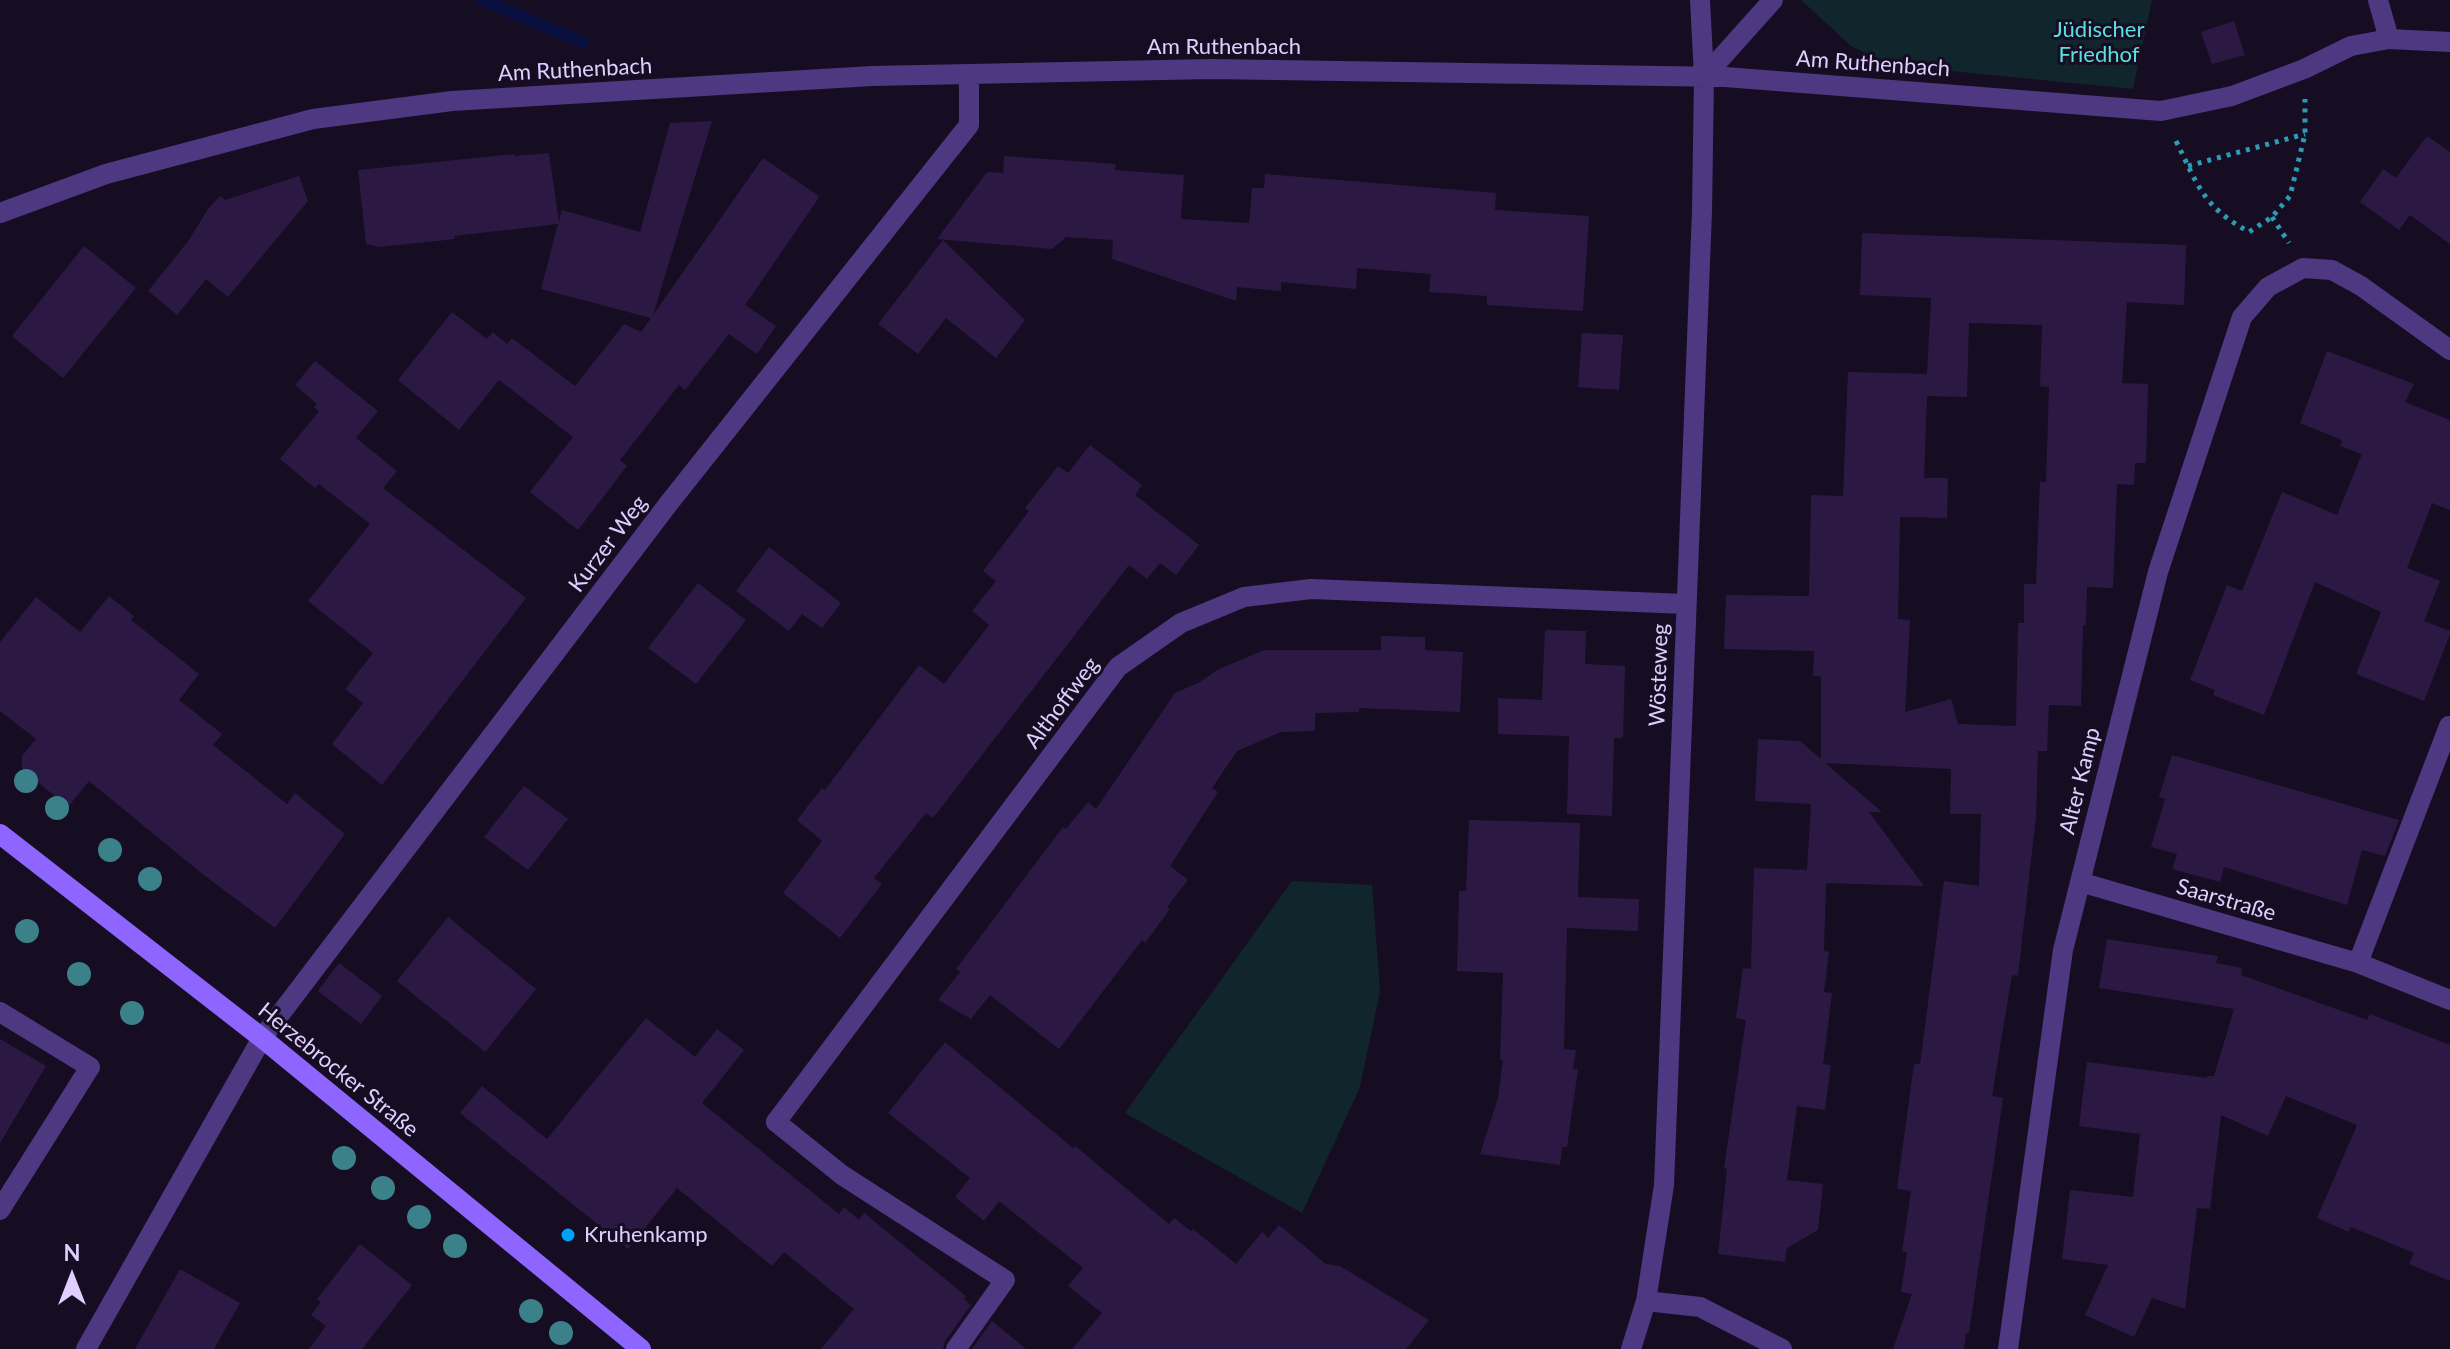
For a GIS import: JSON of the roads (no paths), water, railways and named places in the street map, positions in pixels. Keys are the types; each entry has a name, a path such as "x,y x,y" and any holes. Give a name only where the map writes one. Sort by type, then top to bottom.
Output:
{"main road":[{"name":"Herzebrocker Straße","path":"0,834 262,1038 633,1347"}],"street":[{"name":"Wösteweg","path":"1631,1349 1646,1301 1664,1185 1702,211 1704,77 1700,0"},
{"path":"1704,77 1773,0"},
{"path":"2378,0 2389,39"},
{"name":"Am Ruthenbach","path":"0,213 106,174 313,119 452,101 857,77 1211,69 1704,77 2161,111 2232,96 2304,69 2351,46 2389,39 2450,42"},
{"name":"Kurzer Weg","path":"262,1038 669,503 969,125 969,74"},
{"name":"Alter Kamp","path":"2008,1349 2063,950 2158,572 2242,317 2268,287 2303,268 2332,270 2361,286 2450,350"},
{"name":"Althoffweg","path":"956,1349 1005,1280 842,1175 776,1122 1118,667 1181,623 1244,597 1311,589 1686,604"},
{"path":"2358,963 2449,726"},
{"name":"Saarstraße","path":"2080,882 2358,963 2450,1000"},
{"path":"0,1012 90,1067 0,1210"},
{"path":"86,1349 262,1038"},
{"path":"1646,1301 1700,1307 1782,1349"}],"waterway":[{"path":"482,0 583,42"}],"place":[{"name":"Kruhenkamp","path":"568,1235"}],"park label":[{"name":"Jüdischer Friedhof","path":"2099,42"}]}
